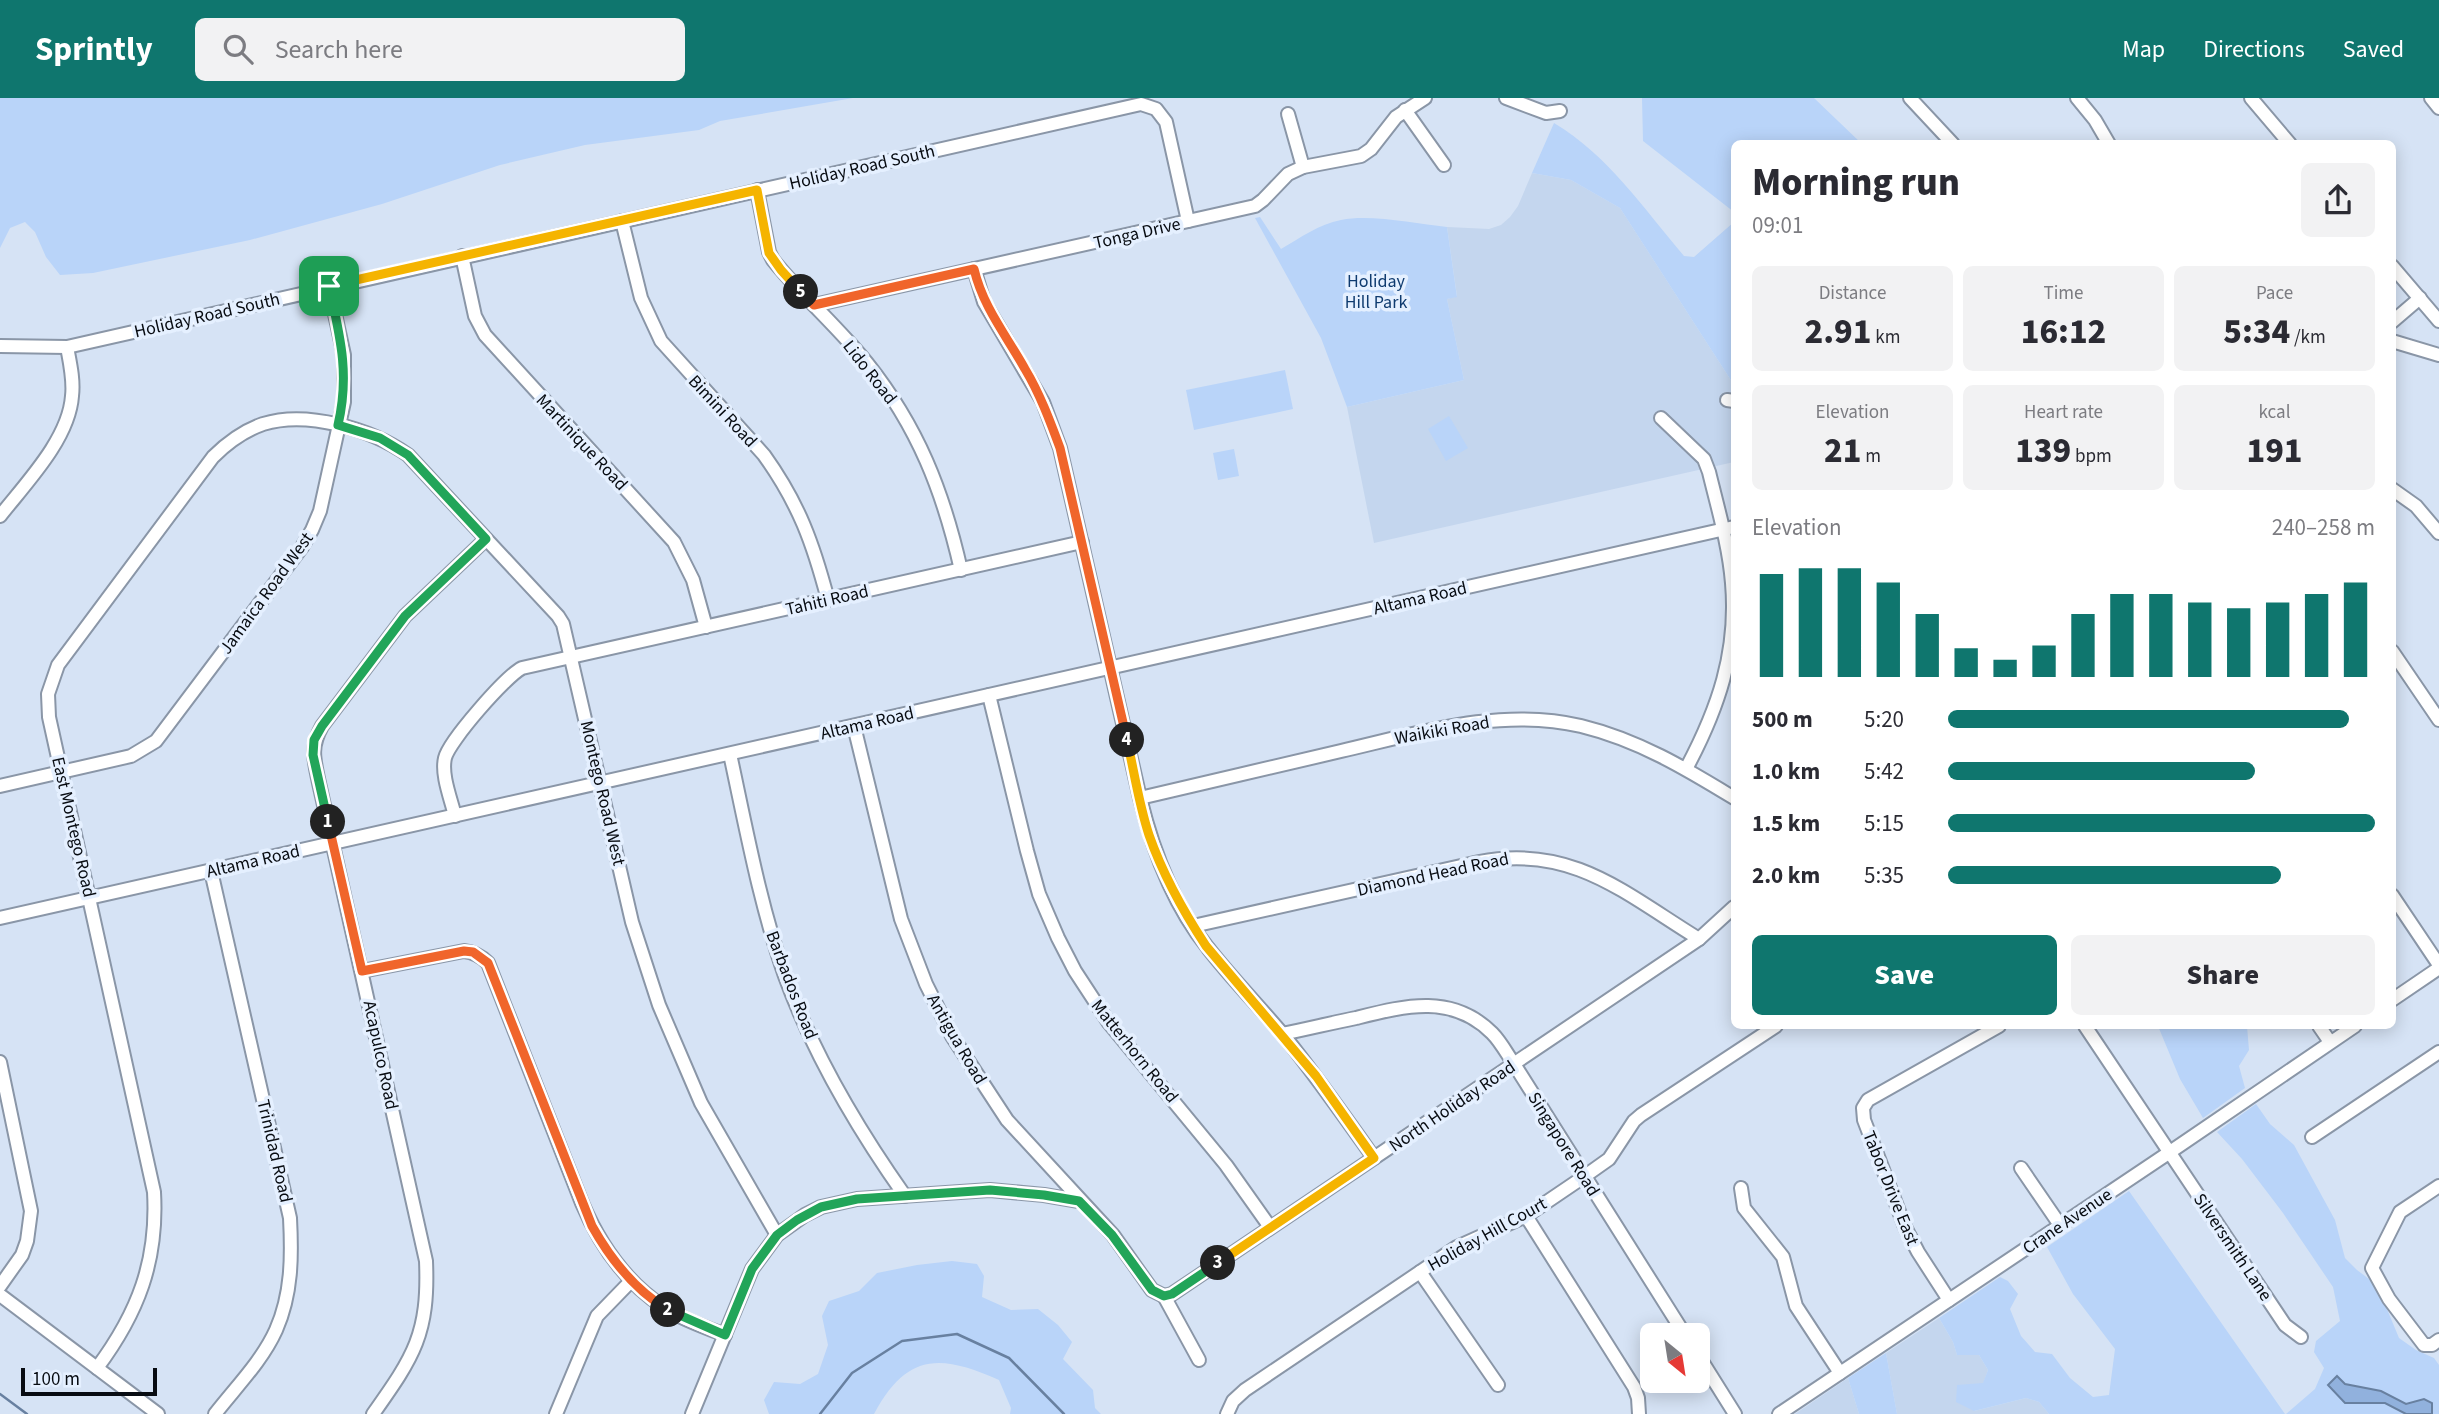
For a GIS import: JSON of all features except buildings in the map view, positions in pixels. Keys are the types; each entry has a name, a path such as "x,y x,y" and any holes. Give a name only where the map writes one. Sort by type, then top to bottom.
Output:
{"street":[{"name":"Tonga Drive","path":"814,305 1255,206 1288,174 1303,167 1361,156 1371,149 1396,117 1425,98"},
{"path":"1506,98 1546,113 1560,111"},
{"path":"1910,98 1948,140"},
{"path":"2077,98 2106,140"},
{"path":"2251,98 2287,140"},
{"path":"2431,98 2439,108"},
{"name":"Holiday Road South","path":"0,346 67,347 1141,104 1156,109 1166,122 1188,221"},
{"path":"1405,110 1444,165"},
{"path":"1289,114 1303,167"},
{"name":"Lido Road","path":"757,190 769,253 781,270 866,362 913,431 949,519 961,570"},
{"name":"Bimini Road","path":"622,221 641,298 661,341 764,455 779,476 807,527 828,600"},
{"name":"Martinique Road","path":"463,256 475,316 485,335 674,542 693,580 706,627"},
{"path":"974,269 984,302 1043,402 1060,448 1148,833 1161,866 1206,946 1316,1076 1374,1158"},
{"path":"2396,271 2439,321"},
{"name":"Jamaica Road West","path":"0,786 131,756 156,741 302,547 313,530 320,511 344,402 344,355 329,286"},
{"path":"2396,319 2420,298"},
{"path":"2396,342 2439,355"},
{"path":"0,516 52,447 70,412 72,378 67,347"},
{"path":"1661,418 1704,459 1728,529 1731,568"},
{"name":"East Montego Road","path":"97,1368 133,1312 146,1278 155,1218 150,1167 61,772 48,711 48,694 54,671 213,457 235,438 263,424 290,420 338,425"},
{"name":"Montego Road West","path":"338,425 380,438 408,455 558,616 566,631 632,922 659,1005 701,1103 777,1235"},
{"path":"2396,492 2416,506 2439,533"},
{"name":"Altama Road","path":"0,918 1728,529"},
{"name":"Acapulco Road","path":"373,1414 412,1356 422,1329 427,1284 426,1261 313,755 314,740 405,616 486,539"},
{"name":"Tahiti Road","path":"455,816 444,767 445,756 451,745 513,672 1082,542"},
{"path":"1686,769 1710,723 1729,659 1731,634"},
{"path":"2396,657 2439,720"},
{"name":"Matterhorn Road","path":"989,695 1039,894 1058,938 1087,990 1115,1032 1219,1155 1270,1227"},
{"name":"Waikiki Road","path":"1140,798 1443,727 1486,721 1540,720 1579,725 1617,736 1655,752 1731,796"},
{"name":"Antigua Road","path":"854,726 895,896 914,953 935,1002 972,1069 1007,1120 1119,1242 1152,1290 1164,1296 1199,1360"},
{"name":"Barbados Road","path":"730,754 768,918 797,1005 842,1098 876,1155 905,1196"},
{"name":"Diamond Head Road","path":"1193,926 1479,862 1519,856 1560,862 1587,871 1699,939"},
{"name":"Trinidad Road","path":"211,871 290,1218 292,1262 284,1307 276,1330 265,1349 215,1414"},
{"path":"2396,901 2439,966 2396,997"},
{"name":"North Holiday Road","path":"1164,1296 1172,1294 1699,939 1731,910"},
{"path":"362,971 464,951 473,952 488,963 592,1226 611,1256 631,1281 665,1308 684,1319 725,1335"},
{"name":"Singapore Road","path":"1282,1034 1410,1005 1434,1006 1455,1011 1476,1021 1493,1034 1514,1064 1677,1323"},
{"name":"Holiday Hill Court","path":"1227,1414 1233,1401 1245,1390 1457,1247 1526,1216 1585,1177 1609,1159 1634,1121 1641,1115 1771,1029"},
{"name":"Tabor Drive East","path":"1949,1300 1905,1227 1864,1120 1863,1108 1868,1100 1994,1029"},
{"name":"Silversmith Lane","path":"2087,1029 2285,1325 2301,1336"},
{"path":"2321,1029 2330,1042"},
{"name":"Crane Avenue","path":"1779,1414 2350,1029"},
{"path":"2312,1138 2439,1052"},
{"path":"0,1062 31,1211 22,1255 0,1286"},
{"path":"2021,1168 2060,1225"},
{"path":"2435,1343 2424,1345 2389,1299 2372,1268 2400,1212 2439,1186"},
{"path":"1741,1188 1744,1208 1783,1257 1796,1307 1840,1373"},
{"path":"692,1414 752,1269 777,1235 797,1220 821,1207 857,1199 1001,1191 1079,1201"},
{"path":"1526,1216 1634,1387 1639,1413"},
{"path":"1420,1272 1497,1385"},
{"path":"556,1414 597,1316 631,1281"},
{"path":"0,1295 158,1414"},
{"path":"1710,1374 1735,1414"}],"shaded area":[{"path":"1532,173 1571,180 1620,208 1731,380 1731,463 1374,543 1347,407 1464,380 1447,299 1457,296 1447,227 1489,229 1501,225 1518,206"},
{"path":"1939,1318 1957,1355 1979,1355 1988,1370 1974,1411 2026,1398 2039,1402 2049,1414 1897,1414 1886,1353"},
{"path":"2337,1376 2345,1384 2381,1391 2406,1404 2424,1399 2432,1403 2432,1414 2406,1414 2385,1403 2345,1403 2328,1385"},
{"path":"1848,1378 1859,1414 1795,1414"}],"green space":[{"path":"0,98 853,98 720,121 699,130 585,145 500,165 382,204 250,240 93,273 60,275 46,257 35,232 25,222 10,228 0,248"},
{"path":"1642,98 1814,98 1858,140 1731,140 1731,210 1643,141"},
{"path":"1554,123 1608,167 1684,256 1694,257 1731,225 1731,380 1620,208 1571,180 1532,173"},
{"name":"Holiday Hill Park","path":"1260,217 1281,249 1317,228 1353,218 1447,227 1457,297 1447,299 1464,380 1347,407 1321,338 1255,218"},
{"path":"1285,370 1293,409 1194,430 1186,390"},
{"path":"1449,416 1468,448 1446,461 1428,429"},
{"path":"1234,449 1239,476 1218,480 1213,453"},
{"path":"2159,1029 2247,1029 2249,1050 2239,1066 2245,1088 2203,1118 2180,1079"},
{"path":"2256,1104 2270,1124 2294,1145 2335,1220 2345,1258 2377,1285 2399,1338 2434,1358 2439,1365 2439,1414 2432,1414 2432,1403 2414,1401 2406,1404 2381,1391 2345,1384 2363,1404 2385,1403 2406,1414 2286,1414 2315,1389 2324,1368 2314,1352 2316,1341 2340,1321 2333,1287 2283,1213 2242,1159 2217,1132"},
{"path":"2129,1191 2285,1414 2049,1414 2039,1402 2026,1398 1974,1411 1956,1402 1957,1385 1983,1383 1988,1370 1979,1355 1957,1355 1939,1318 2000,1277 2008,1281 2018,1294 2010,1309 2021,1336 2035,1352 2052,1354 2070,1378 2093,1397 2109,1395 2115,1349 2073,1294 2047,1247"},
{"path":"952,1261 977,1264 984,1276 982,1297 1011,1310 1038,1309 1058,1325 1072,1342 1063,1359 1093,1390 1095,1408 1101,1414 1010,1414 1011,1408 999,1380 978,1371 943,1363 927,1364 913,1369 899,1379 874,1414 769,1414 764,1400 774,1382 800,1384 818,1374 828,1345 822,1316 829,1301 859,1291 877,1273"},
{"path":"1886,1353 1897,1414 1859,1414 1848,1378"}],"waterway":[{"path":"820,1414 852,1373 902,1341 957,1334 1009,1358 1064,1414"},
{"path":"0,1394 27,1414"}],"route":[{"path":"757,190 769,253 814,305 974,269 984,302 1043,402 1060,448 1148,833 1161,866 1206,946 1316,1076 1374,1158 1172,1294 1164,1296 1152,1290 1131,1258 1079,1201 990,1190 857,1199 821,1207 805,1215 786,1227 764,1249 752,1269 725,1335 684,1319 646,1294 631,1281 611,1256 592,1226 488,963 473,952 464,951 362,971 313,755 314,740 405,616 486,539 408,455 380,438 338,425 344,402 344,355 329,286 757,190"}]}
